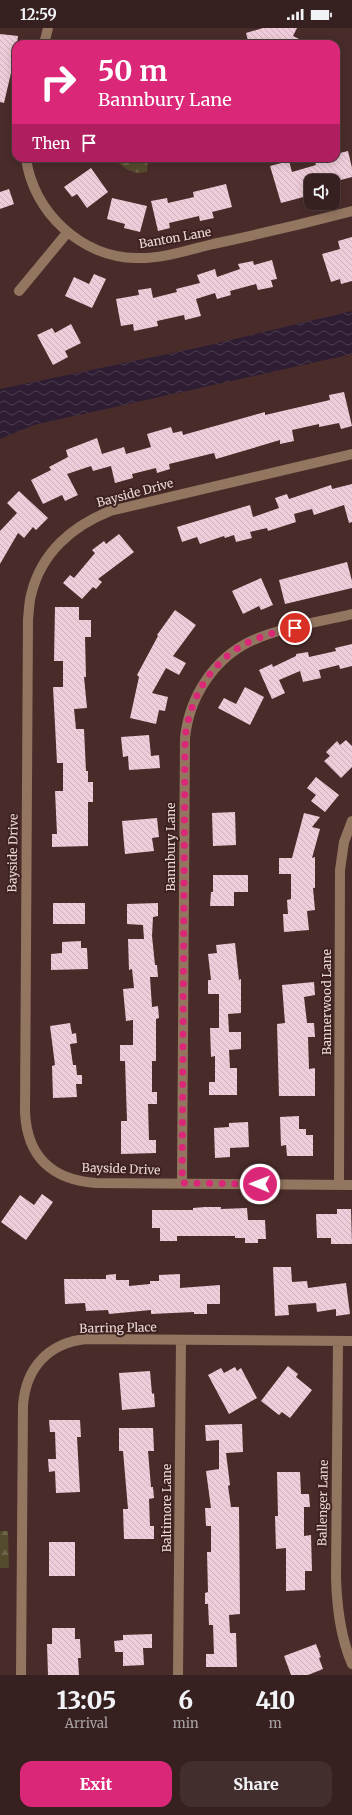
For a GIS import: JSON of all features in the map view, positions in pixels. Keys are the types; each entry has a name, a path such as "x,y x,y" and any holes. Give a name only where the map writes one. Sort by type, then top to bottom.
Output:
{"street":[{"path":"45,40 48,28"},
{"name":"Banton Lane","path":"27,162 39,196 48,211 67,233 97,250 136,258 170,255 352,212"},
{"path":"19,291 67,233"},
{"name":"Bayside Drive","path":"352,454 110,511 96,516 72,531 52,551 41,570 31,595 28,619 24,1112 28,1137 35,1152 45,1164 57,1173 72,1180 96,1183 352,1185"},
{"name":"Bannbury Lane","path":"182,1183 185,738 189,714 195,698 207,678 223,660 241,646 270,634 352,614"},
{"name":"Bannerwood Lane","path":"339,1184 340,870 344,842 352,821"},
{"name":"Barring Place","path":"21,1675 23,1405 27,1382 34,1368 44,1356 55,1349 72,1342 90,1339 352,1341"},
{"name":"Baltimore Lane","path":"178,1675 181,1340"},
{"name":"Ballenger Lane","path":"338,1341 337,1605 342,1637 352,1664"}],"green space":[{"path":"117,162 148,162 147,172 132,172"},
{"path":"0,1531 8,1531 9,1568 0,1568"}],"water":[{"path":"352,311 352,354 34,425 0,439 0,389 201,347"}],"building":[{"path":"263,28 297,28 293,36 301,40 248,40 246,33"},
{"path":"0,34 18,36 17,40 12,40 12,73 4,103 0,102"},
{"path":"348,151 352,168 352,177 340,180 340,174 304,174 304,197 281,203 270,166 289,162 292,172 316,165 315,162 340,162 340,153"},
{"path":"91,168 108,192 87,208 77,194 72,197 64,187"},
{"path":"226,184 232,207 212,212 214,218 200,221 199,216 169,223 170,228 158,231 151,201 167,198 168,203 194,197 193,192"},
{"path":"9,189 14,204 0,209 0,192"},
{"path":"112,198 147,206 140,232 124,228 125,224 107,219"},
{"path":"352,237 352,281 341,284 340,279 331,282 322,254 340,249 338,241"},
{"path":"272,260 277,279 271,280 273,287 258,290 256,284 230,291 231,295 217,299 215,293 196,299 201,316 185,320 184,315 157,321 158,326 134,331 133,324 121,326 116,299 139,295 138,290 151,288 153,298 177,292 176,289 200,283 197,275 215,269 217,277 240,269 238,264 253,261 254,265"},
{"path":"94,274 106,279 92,308 65,296 74,277 89,284"},
{"path":"71,324 81,343 65,351 68,357 53,365 37,335 52,328 55,333"},
{"path":"344,392 352,426 341,429 339,423 319,427 319,424 292,430 294,441 280,444 280,440 216,459 214,453 169,464 170,469 157,473 156,468 132,474 133,478 115,483 111,466 93,471 91,466 67,474 78,495 65,501 62,495 43,504 31,480 51,470 49,467 68,457 66,450 97,438 102,454 124,447 126,454 151,447 147,434 171,427 173,433 182,431 183,435 265,412 265,415 330,400 329,395"},
{"path":"352,484 352,522 349,523 344,505 314,515 312,509 294,514 296,522 268,531 267,528 250,532 252,538 236,542 234,535 225,538 224,536 200,544 197,537 182,542 177,527 250,505 253,517 279,508 275,498 287,494 289,499 331,485 332,489"},
{"path":"19,491 48,518 36,530 33,527 24,538 18,533 0,564 0,531 17,513 7,503"},
{"path":"119,534 134,552 98,579 102,582 96,589 93,587 82,599 63,583 70,575 74,578 95,553 92,550 104,541 106,544"},
{"path":"347,562 352,581 352,588 285,604 279,580"},
{"path":"261,578 273,605 261,610 259,606 243,614 232,591"},
{"path":"55,607 79,607 79,620 91,620 91,637 85,637 86,677 84,677 87,708 74,709 76,729 84,729 88,782 93,782 93,802 88,802 88,846 52,847 52,834 57,834 55,791 63,791 63,763 57,763 53,687 63,687 63,661 54,661"},
{"path":"175,610 196,625 173,656 186,663 179,675 166,668 152,693 168,697 165,711 159,710 156,724 130,718 139,677 137,675 158,636 157,635"},
{"path":"352,644 352,666 340,669 339,665 319,670 321,678 303,682 300,671 279,680 285,693 272,699 259,670 272,664 273,667 296,656 296,654 308,652 309,657 336,651 335,648"},
{"path":"245,687 264,697 250,725 218,708 224,698 236,704"},
{"path":"149,735 151,756 159,755 160,768 129,770 128,756 123,757 121,737"},
{"path":"346,740 352,746 352,767 341,778 324,761 330,756 326,752 337,741 340,745"},
{"path":"316,777 339,795 325,812 311,801 316,795 307,788"},
{"path":"235,812 236,845 213,846 212,813"},
{"path":"304,813 320,817 312,827 320,829 312,858 315,857 315,888 313,888 315,910 307,911 309,930 284,932 283,914 288,914 287,900 291,899 291,874 279,874 279,858 292,858"},
{"path":"157,818 159,837 152,838 154,851 125,854 122,821"},
{"path":"213,875 248,875 248,892 234,892 234,906 210,906 211,892 213,892"},
{"path":"53,903 85,903 85,924 53,924"},
{"path":"158,903 158,916 153,917 152,936 155,965 157,965 158,977 150,977 152,1007 158,1006 159,1018 156,1019 156,1061 152,1061 152,1092 157,1092 157,1104 148,1104 149,1140 156,1140 156,1153 121,1154 121,1121 127,1121 125,1061 120,1061 120,1045 133,1045 133,1020 126,1021 123,989 134,988 132,969 129,970 128,939 144,939 143,925 127,924 127,904"},
{"path":"81,941 81,948 87,948 88,969 51,970 51,954 62,953 62,942"},
{"path":"235,943 239,980 241,979 241,1013 228,1014 229,1032 241,1032 241,1049 229,1050 230,1068 237,1068 237,1095 209,1095 209,1082 215,1082 215,1056 211,1057 210,1028 219,1028 219,994 208,994 208,980 211,980 208,954 217,953 216,945"},
{"path":"314,982 315,995 304,997 307,1023 314,1023 315,1037 308,1037 309,1069 315,1068 315,1096 279,1096 277,1024 285,1023 282,985"},
{"path":"70,1023 72,1034 76,1033 77,1043 70,1044 73,1065 76,1065 77,1075 82,1075 82,1084 76,1084 77,1097 53,1098 52,1066 55,1065 50,1026"},
{"path":"299,1116 299,1129 306,1129 306,1135 313,1135 313,1156 287,1156 286,1145 281,1146 280,1117"},
{"path":"248,1122 249,1147 230,1148 230,1157 215,1158 214,1128 229,1127 229,1123"},
{"path":"42,1194 53,1202 26,1240 1,1222 20,1195 34,1205"},
{"path":"221,1207 221,1209 247,1208 248,1220 265,1220 266,1239 258,1239 258,1243 245,1243 245,1238 235,1238 235,1236 177,1236 177,1241 160,1241 160,1228 152,1228 152,1210 193,1210 193,1208"},
{"path":"337,1209 351,1209 352,1244 331,1244 331,1238 317,1238 316,1214 337,1214"},
{"path":"273,1267 291,1267 292,1282 307,1281 308,1288 346,1283 350,1314 336,1316 336,1309 317,1312 316,1303 288,1305 289,1315 275,1316"},
{"path":"116,1274 116,1280 129,1280 129,1286 150,1284 150,1281 159,1281 159,1275 180,1274 180,1288 220,1285 220,1304 207,1304 207,1314 194,1314 194,1312 151,1314 151,1310 109,1314 108,1310 86,1311 85,1303 65,1304 64,1279 106,1279 106,1275"},
{"path":"288,1366 298,1374 296,1377 312,1390 290,1418 282,1412 279,1415 261,1401"},
{"path":"235,1367 237,1371 241,1368 257,1398 229,1414 208,1375 221,1368 224,1373"},
{"path":"150,1371 155,1407 122,1410 119,1373"},
{"path":"49,1420 80,1420 81,1437 77,1437 80,1492 56,1493 55,1471 49,1472 48,1459 56,1459 55,1432 50,1432"},
{"path":"242,1424 243,1452 226,1453 231,1507 239,1507 240,1614 229,1615 230,1633 236,1633 237,1667 206,1667 206,1654 214,1654 213,1625 209,1625 208,1604 205,1604 205,1593 208,1592 207,1552 211,1552 211,1526 206,1526 205,1508 211,1508 206,1471 219,1469 219,1440 206,1441 205,1425"},
{"path":"119,1428 153,1428 154,1451 148,1451 151,1487 153,1487 154,1498 149,1499 150,1526 154,1526 154,1539 124,1539 123,1509 128,1509 123,1451 119,1451"},
{"path":"277,1472 300,1472 301,1494 309,1494 310,1507 304,1507 304,1536 311,1535 312,1571 305,1571 305,1590 286,1591 286,1548 276,1549 275,1516 278,1516"},
{"path":"49,1542 75,1542 75,1576 49,1576"},
{"path":"52,1628 75,1628 75,1639 80,1639 81,1658 78,1658 79,1675 48,1675 47,1644 52,1644"},
{"path":"152,1634 152,1648 143,1648 144,1665 123,1666 123,1652 115,1652 114,1641 123,1640 123,1635"},
{"path":"316,1644 321,1657 319,1658 323,1669 308,1675 291,1675 284,1656"}],"route":[{"path":"260,1184 182,1183 185,738 190,709 195,698 207,678 223,660 250,641 295,628"}]}
